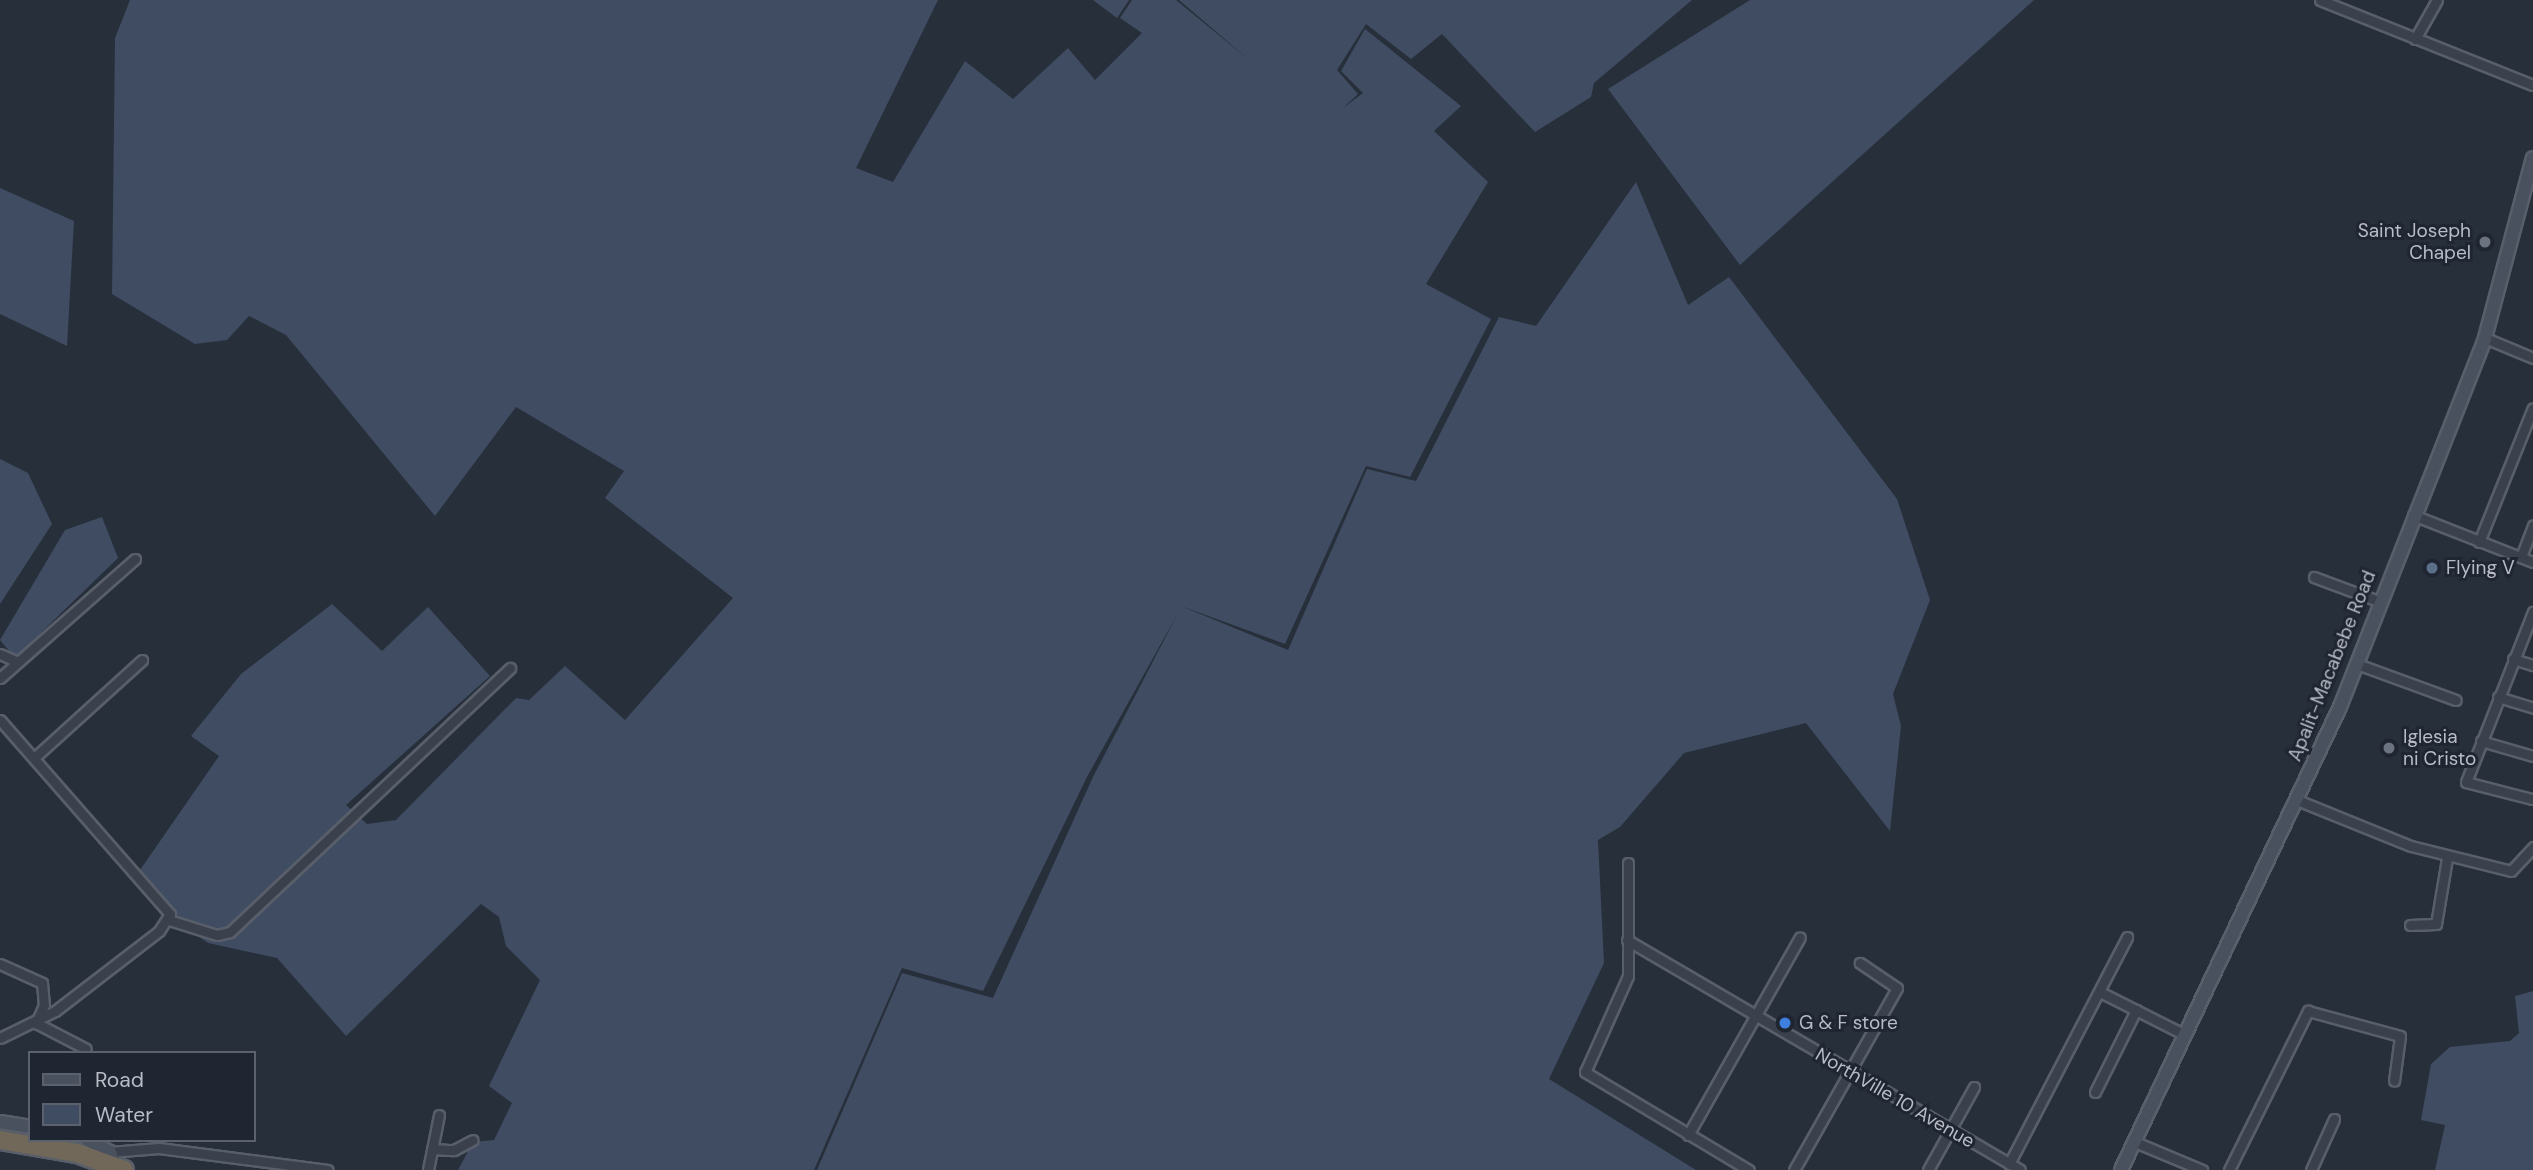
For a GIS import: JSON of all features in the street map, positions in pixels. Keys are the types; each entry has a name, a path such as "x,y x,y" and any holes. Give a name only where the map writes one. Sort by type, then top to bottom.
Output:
{"highway":[{"path":"0,1140 116,1162"}],"main road":[{"name":"Apalit-Macabebe Road","path":"2121,1170 2297,800 2357,664 2413,515 2485,338 2533,158"},
{"path":"0,1122 28,1126"},
{"path":"91,1142 116,1162"}],"street":[{"path":"2320,0 2533,85"},
{"path":"2415,39 2437,0"},
{"path":"2485,338 2533,358"},
{"path":"2479,542 2533,408"},
{"path":"2413,515 2533,562"},
{"path":"2521,557 2533,525"},
{"path":"0,678 16,661 135,559"},
{"path":"2314,577 2381,601"},
{"path":"2532,616 2512,659 2466,782 2532,799"},
{"path":"0,653 16,661"},
{"path":"2512,659 2533,665"},
{"path":"34,758 142,660"},
{"path":"2357,664 2456,700"},
{"path":"0,720 161,901 169,920 217,935 230,932 510,667"},
{"path":"2498,697 2533,708"},
{"path":"2481,741 2533,756"},
{"path":"2297,800 2446,858 2511,871 2533,847"},
{"path":"2410,925 2436,925 2446,858"},
{"path":"1628,863 1628,976 1585,1072 1749,1170"},
{"path":"0,1038 36,1023 169,920"},
{"path":"1688,1135 1800,937"},
{"path":"2010,1164 2127,937"},
{"name":"NorthVille 10 Avenue","path":"1627,940 2020,1170"},
{"path":"1794,1170 1897,988 1860,963"},
{"path":"0,964 42,983 44,1005 36,1023"},
{"path":"2100,992 2185,1035"},
{"path":"2095,1092 2136,1010"},
{"path":"2230,1170 2308,1011 2399,1037 2395,1082"},
{"path":"36,1023 86,1049"},
{"path":"1928,1170 1974,1087"},
{"path":"428,1170 439,1115"},
{"path":"2311,1170 2334,1118"},
{"path":"432,1149 453,1150 473,1140"},
{"path":"2135,1142 2202,1170"},
{"path":"116,1162 159,1148 328,1170"}],"water":[{"path":"130,0 938,0 856,168 893,182 965,61 1013,99 1068,48 1095,80 1142,33 1120,18 1132,0 1176,0 1248,59 1179,0 1692,0 1594,83 1591,97 1535,132 1442,34 1411,59 1366,24 1337,70 1358,94 1343,108 1363,93 1341,71 1365,29 1461,106 1434,131 1488,182 1426,284 1491,319 1410,477 1366,466 1285,644 1181,606 1288,650 1367,469 1416,481 1499,317 1536,326 1636,182 1688,305 1729,277 1897,499 1930,600 1893,694 1901,726 1890,831 1806,723 1684,753 1620,827 1598,840 1604,963 1549,1079 1696,1170 817,1170 902,973 993,998 1093,777 1178,613 1087,777 983,991 902,968 814,1170 458,1170 473,1142 494,1140 512,1103 489,1086 540,980 506,946 499,917 481,904 346,1036 277,958 208,943 167,915 140,870 219,756 191,736 241,674 332,604 382,651 428,607 490,676 346,805 367,824 396,820 516,698 529,700 565,666 625,720 733,598 605,498 624,471 516,407 435,516 286,335 249,316 227,340 195,344 112,294 115,38"},
{"path":"1093,0 1129,0 1117,18"},
{"path":"1750,0 2034,0 1740,265 1608,89"},
{"path":"0,188 74,221 67,346 0,314"},
{"path":"0,459 28,473 52,524 0,604"},
{"path":"102,517 118,558 15,658 0,640 65,530"},
{"path":"2533,991 2533,1170 2435,1170 2445,1125 2421,1120 2431,1064 2450,1047 2510,1041 2519,1033 2515,996"}],"place":[{"name":"Saint Joseph Chapel","path":"2485,242"},
{"name":"Flying V","path":"2432,568"},
{"name":"Iglesia ni Cristo","path":"2389,748"},
{"name":"G & F store","path":"1785,1023"}]}
